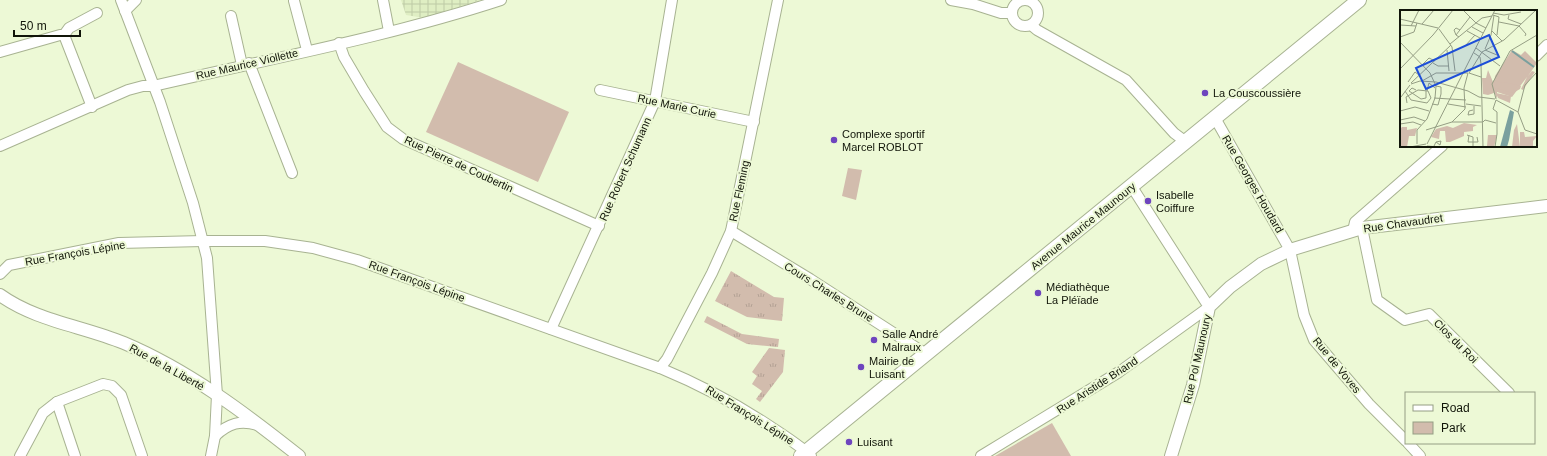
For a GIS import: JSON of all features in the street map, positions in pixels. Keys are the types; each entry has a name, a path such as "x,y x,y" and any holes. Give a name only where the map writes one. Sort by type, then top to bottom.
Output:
{"main road":[{"name":"Avenue Maurice Maunoury","path":"806,455 926,354 1359,0"}],"street":[{"path":"121,0 160,102 191,196 207,258 217,395 215,436 212,456"},
{"path":"125,11 136,0"},
{"path":"383,0 389,31"},
{"name":"Rue Maurice Viollette","path":"0,146 128,90 143,86 153,86 339,44 450,17 501,0"},
{"name":"Rue Robert Schumann","path":"551,329 599,226 654,101 672,0"},
{"name":"Rue Fleming","path":"660,368 667,359 712,273 731,231 778,0"},
{"path":"951,0 973,4 1001,13 1012,13"},
{"path":"1024,0 1040,3 1035,22 1027,26 1018,24 1012,13 1016,4 1024,0"},
{"path":"294,1 308,50"},
{"path":"0,52 64,35 69,28 98,13"},
{"path":"230,16 245,64 292,173"},
{"path":"1031,24 1037,30 1126,80 1174,133 1186,142"},
{"path":"64,35 92,107"},
{"name":"Rue Pierre de Coubertin","path":"339,44 344,57 387,127 403,139 599,226"},
{"path":"1537,55 1547,45"},
{"name":"Rue Marie Curie","path":"600,90 754,122"},
{"name":"Rue Georges Houdard","path":"1215,118 1290,250"},
{"path":"1358,229 1355,222 1441,147"},
{"name":"Rue Pol Maunoury","path":"1132,187 1209,307 1193,385 1171,456"},
{"name":"Rue Chavaudret","path":"1209,307 1244,276 1261,264 1290,250 1358,229 1547,206"},
{"name":"Clos du Roi","path":"1358,229 1377,300 1405,320 1429,314 1508,392"},
{"name":"Cours Charles Brune","path":"731,231 810,279 926,354"},
{"name":"Rue François Lépine","path":"0,274 9,265 119,244 202,241 265,241 312,248 357,260 660,368 702,385 745,409 806,455"},
{"name":"Rue de Voves","path":"1290,250 1304,315 1314,340 1369,404 1405,440"},
{"name":"Rue de la Liberté","path":"0,295 25,310 101,334 142,352 184,374 217,395 299,456"},
{"name":"Rue Aristide Briand","path":"981,456 1120,372 1209,307"},
{"path":"20,456 43,413 57,402 103,384 112,386 121,395 142,456"},
{"path":"57,402 74,456"},
{"path":"215,436 224,428 234,423 248,422 259,425"},
{"path":"1409,444 1420,456"}],"shaded area":[{"path":"401,0 481,0 424,18 406,15"}],"green space":[{"path":"458,62 569,112 538,182 426,132"},
{"path":"848,168 862,170 856,200 842,196"},
{"path":"731,271 774,297 784,298 782,321 747,317 715,301"},
{"path":"707,316 742,334 779,339 778,347 747,344 704,322"},
{"path":"769,348 785,350 783,372 760,402 756,399 762,391 752,384 757,376 752,372"},
{"path":"1052,423 1071,456 995,456"}],"place":[{"name":"La Couscoussière","path":"1205,93"},
{"name":"Complexe sportif Marcel ROBLOT","path":"834,140"},
{"name":"Isabelle Coiffure","path":"1148,201"},
{"name":"Médiathèque La Pléïade","path":"1038,293"},
{"name":"Salle André Malraux","path":"874,340"},
{"name":"Mairie de Luisant","path":"861,367"},
{"name":"Luisant","path":"849,442"}]}
